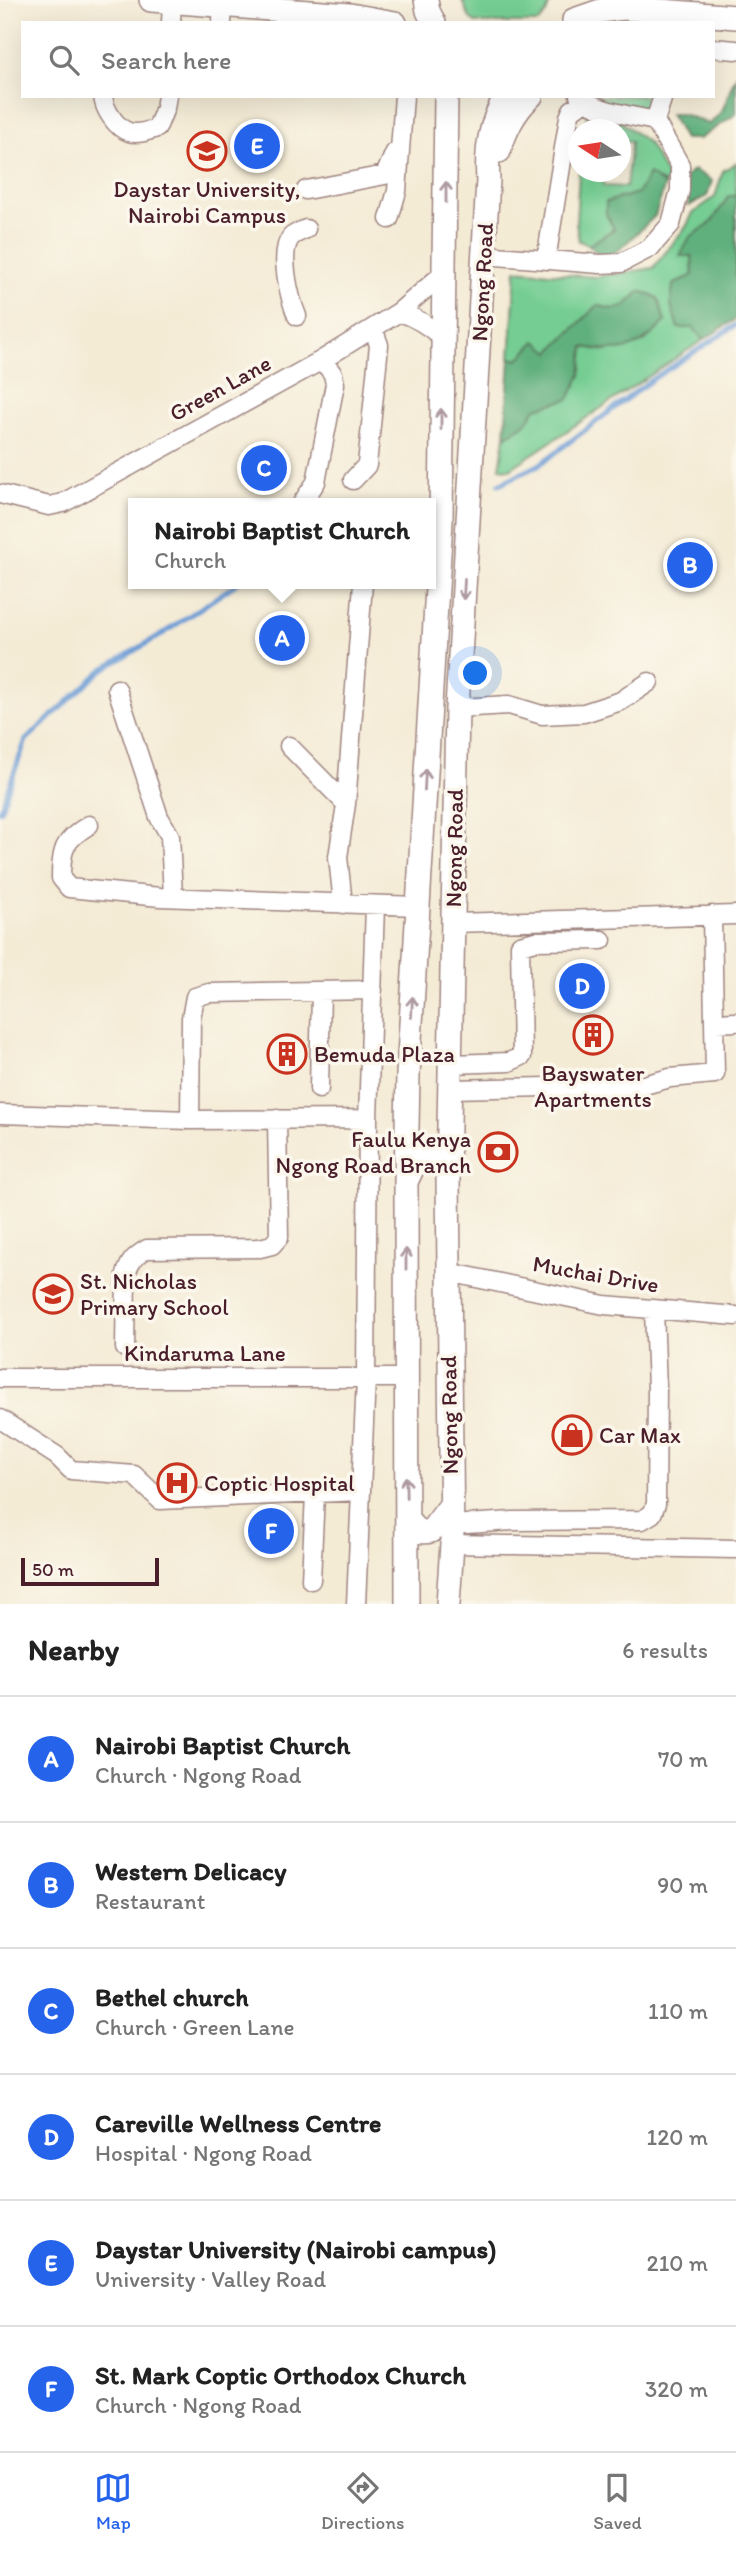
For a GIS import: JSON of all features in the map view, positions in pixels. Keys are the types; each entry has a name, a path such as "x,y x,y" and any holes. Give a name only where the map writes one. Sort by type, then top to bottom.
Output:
{"main road":[{"path":"151,0 222,9 367,20"},
{"path":"426,0 433,21"},
{"path":"576,14 623,8 727,16"},
{"path":"696,21 727,16"},
{"path":"437,98 445,148"},
{"name":"Ngong Road","path":"407,1604 408,1074 441,521 446,98"},
{"name":"Ngong Road","path":"448,1604 451,1525 448,1178 457,708 488,180 487,153 490,131 505,98"},
{"path":"488,180 505,132 520,106 529,98"},
{"path":"406,1182 416,1162 426,1154 434,1154 442,1159 448,1178"},
{"path":"407,1518 415,1530 422,1533 451,1525"}],"street":[{"path":"171,21 172,1"},
{"path":"715,48 736,50"},
{"path":"103,98 115,121 128,132 144,132 157,128 167,98"},
{"path":"389,219 397,191 404,98"},
{"path":"483,255 600,264 621,263 650,248 671,224 680,190 680,165 655,121 662,98"},
{"path":"547,260 572,110 582,99 620,113 655,121"},
{"path":"306,190 385,175 399,142"},
{"path":"297,316 286,274 286,249 291,237 306,229"},
{"name":"Green Lane","path":"0,494 49,506 63,503 322,360 399,312 444,273"},
{"path":"399,312 429,326 443,338"},
{"path":"353,480 367,465 379,345 373,328"},
{"path":"305,498 316,482 335,384 334,374 322,360"},
{"path":"343,904 338,857 346,804 363,589"},
{"path":"457,708 509,705 542,715 584,713 621,701 649,682"},
{"path":"117,689 159,817 170,836 173,897"},
{"path":"289,746 346,804"},
{"path":"89,825 73,835 62,854 61,878 69,888 173,897 418,906"},
{"path":"356,1604 366,1378 368,1119 375,905"},
{"path":"451,1089 644,1085 670,1078 715,1074 712,915"},
{"path":"452,923 736,915"},
{"path":"451,1064 509,1062 522,1056 520,946 536,942 602,940"},
{"path":"190,1120 192,1005 195,997 209,993 373,990"},
{"path":"319,1089 321,991"},
{"path":"715,1023 736,1022"},
{"path":"0,1114 190,1120 368,1119"},
{"path":"125,1348 126,1274 136,1255 148,1250 260,1248 272,1245 279,1237 276,1119"},
{"name":"Muchai Drive","path":"448,1272 604,1305 736,1316"},
{"path":"451,1525 513,1521 642,1520 652,1514 656,1504 657,1389 654,1310"},
{"name":"Kindaruma Lane","path":"1,1378 407,1378"},
{"path":"0,1419 57,1456 71,1470 134,1475 160,1500 361,1491"},
{"path":"311,1580 315,1494"},
{"path":"451,1525 736,1549"}],"green space":[{"path":"462,0 551,0 546,14 540,21 473,21"},
{"path":"736,76 736,114 699,139 684,139 670,114 683,114 709,124 721,112"},
{"path":"589,98 657,98 649,114 628,119 586,119"},
{"path":"631,130 648,143 667,176 665,185 649,175 638,193 606,202 606,213 614,229 589,245 579,241 576,223 578,182 603,182 603,186 626,187 627,182 631,182"},
{"path":"736,163 736,196 729,196 711,223 690,237 680,256 692,256 694,328 703,340 510,469 500,468 505,437 526,423 536,408 581,375 584,347 606,351 646,341 625,307 611,310 598,305 549,353 518,360 510,358 516,270 596,277 653,268 686,227 693,213 715,197 723,171"},
{"path":"694,170 712,181 707,196 689,206 685,177"},
{"path":"649,174 665,185 655,216 620,249 603,259 589,245 614,229 606,214 606,202 638,193"},
{"path":"729,196 736,196 736,319 703,340 694,328 678,328 671,305 673,285 693,275 692,256 680,256 690,237 711,223"},
{"path":"640,291 658,298 665,322 646,339 629,348 609,350 584,347 581,375 569,399 536,408 526,423 505,437 510,358 518,360 536,341 550,352 598,305 617,309"}],"waterway":[{"path":"499,484 539,465 650,381 736,325"},
{"path":"0,811 26,740 102,670 164,633 229,589"}],"place":[{"name":"Daystar University (Nairobi campus)","path":"257,146"},
{"name":"Daystar University, Nairobi Campus","path":"207,151"},
{"name":"Bethel church","path":"264,468"},
{"name":"Western Delicacy","path":"690,565"},
{"name":"Nairobi Baptist Church","path":"282,638"},
{"name":"Careville Wellness Centre","path":"582,986"},
{"name":"Bayswater Apartments","path":"593,1035"},
{"name":"Bemuda Plaza","path":"287,1054"},
{"name":"Faulu Kenya Ngong Road Branch","path":"498,1152"},
{"name":"St. Nicholas Primary School","path":"53,1294"},
{"name":"Car Max","path":"572,1435"},
{"name":"Coptic Hospital","path":"177,1483"},
{"name":"St. Mark Coptic Orthodox Church","path":"271,1531"}]}
